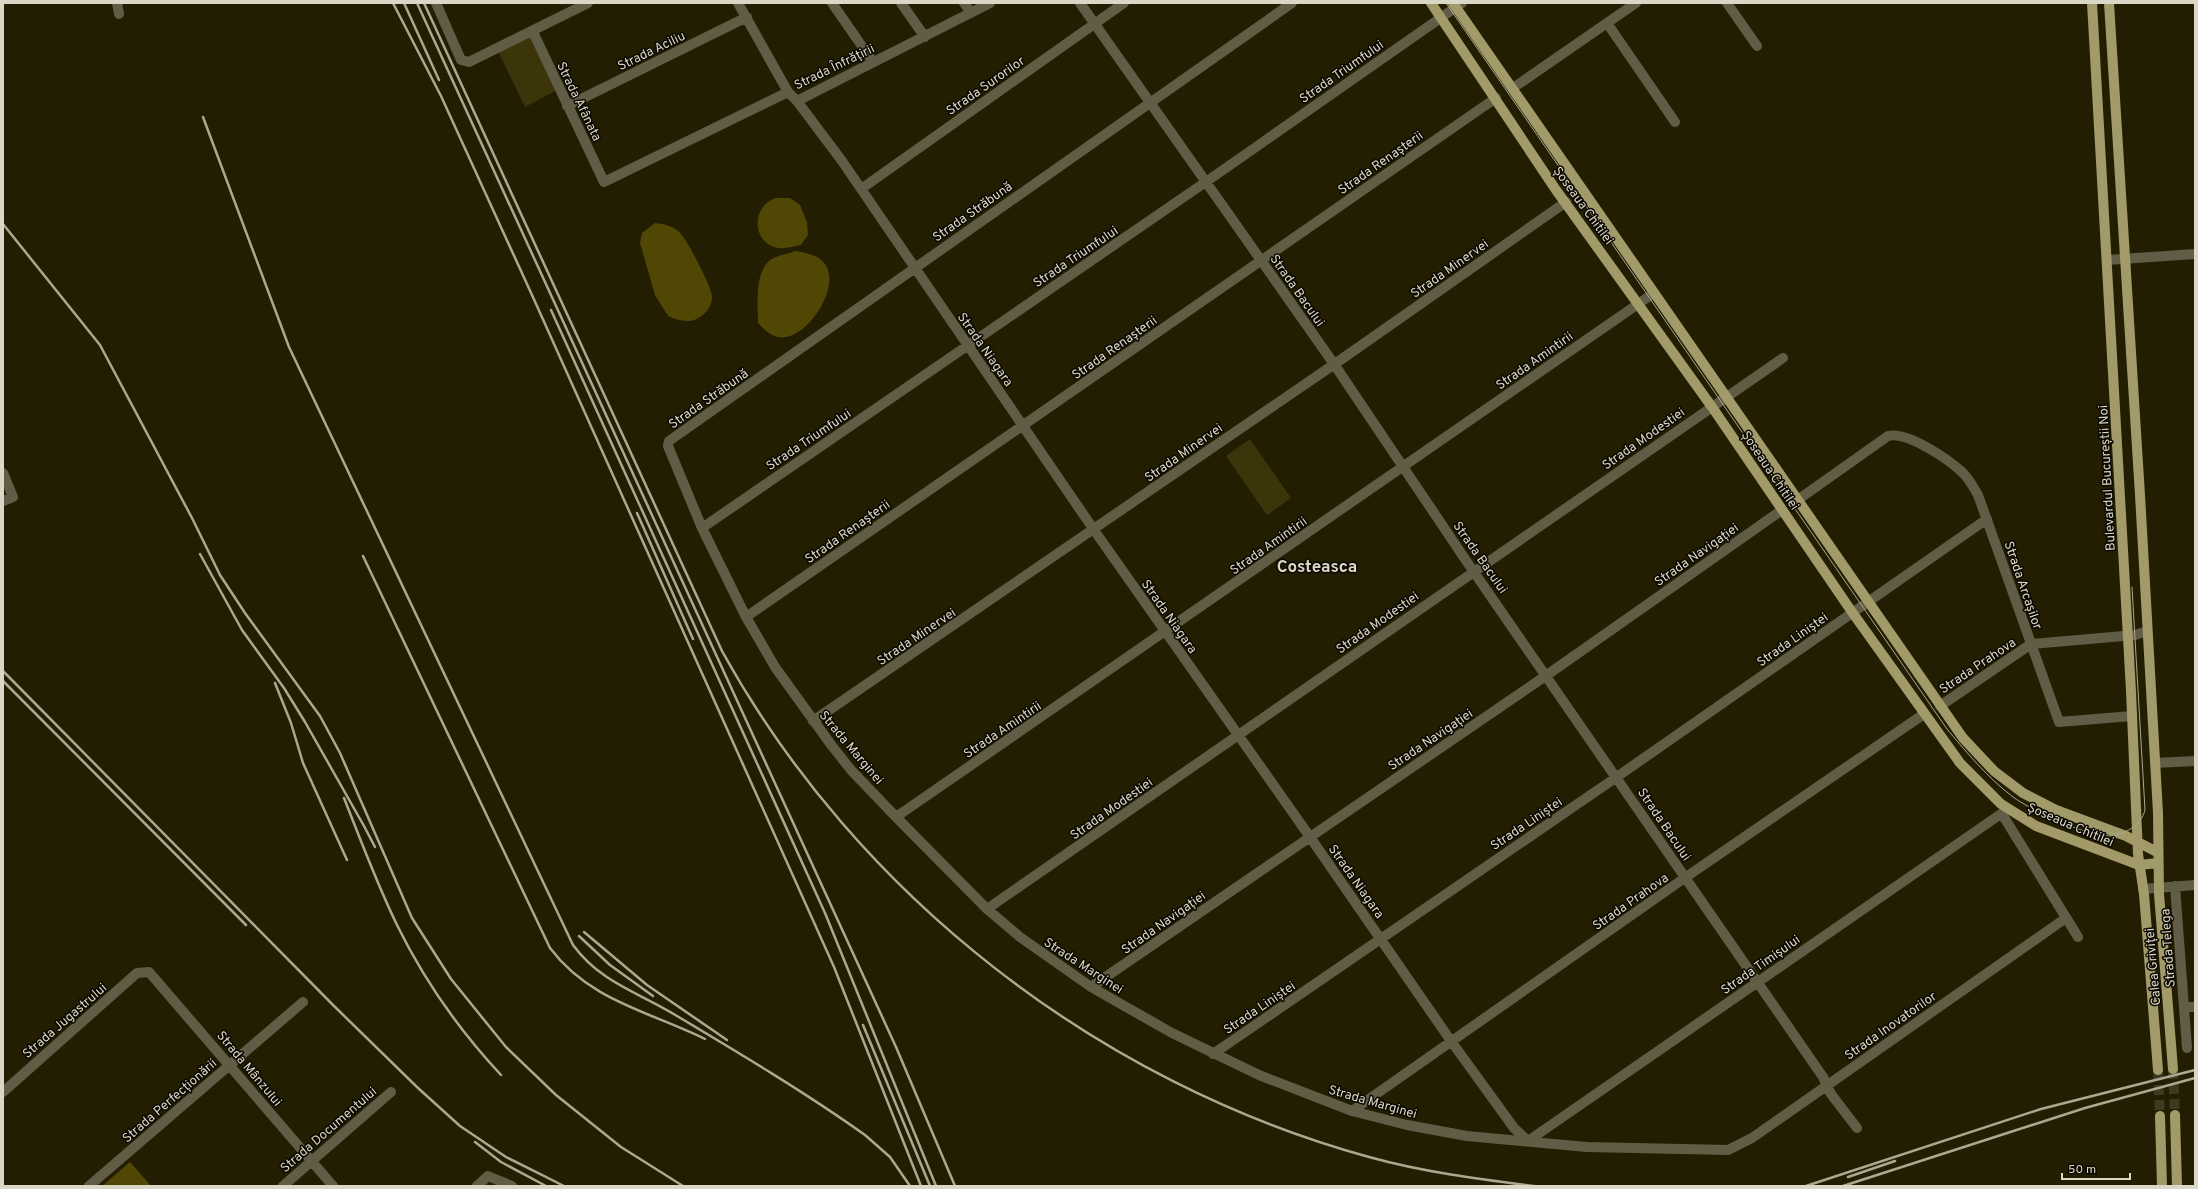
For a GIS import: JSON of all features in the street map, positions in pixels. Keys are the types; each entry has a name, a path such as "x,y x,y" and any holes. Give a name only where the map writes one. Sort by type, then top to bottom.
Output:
{"main road":[{"name":"Șoseaua Chitilei","path":"1431,3 1566,202 1712,407 1852,612 1960,763 2005,812 2047,831 2139,865 2158,864"},
{"name":"Bulevardul Bucureștii Noi","path":"2092,3 2139,865"},
{"path":"2109,3 2155,763 2158,864"},
{"name":"Șoseaua Chitilei","path":"1457,4 1654,293 1799,499 1940,706 1964,738 1984,761 2022,793 2056,810 2138,842 2157,852"},
{"path":"2097,88 2114,90"},
{"name":"Calea Griviței","path":"2158,864 2158,887 2173,1069"},
{"name":"Calea Griviței","path":"2139,865 2144,889 2158,1070"},
{"path":"2175,1115 2176,1186"},
{"path":"2160,1116 2162,1186"}],"street":[{"path":"117,3 120,14"},
{"path":"436,3 461,60 464,62 469,62 533,32 588,3"},
{"path":"565,3 570,12"},
{"path":"738,3 788,92"},
{"path":"832,3 873,62"},
{"path":"901,3 925,37"},
{"path":"964,3 971,13"},
{"name":"Strada Înfrățirii","path":"604,182 788,92 797,101 990,3"},
{"name":"Strada Bacului","path":"1080,3 1334,364 1828,1084 1831,1094 1856,1128"},
{"name":"Strada Surorilor","path":"861,189 1124,3"},
{"name":"Strada Străbună","path":"668,442 1149,102 1292,3"},
{"path":"1513,88 1636,3"},
{"path":"1727,3 1757,46"},
{"name":"Strada Triumfului","path":"702,528 1205,182 1441,18 1457,4"},
{"name":"Strada Aciliu","path":"567,106 746,17"},
{"path":"1607,23 1675,122"},
{"name":"Strada Afânata","path":"533,32 604,182"},
{"name":"Strada Renașterii","path":"746,617 1496,98"},
{"name":"Strada Niagara","path":"797,101 818,126 1094,530 1310,837 1451,1041 1514,1128 1528,1141"},
{"name":"Strada Minervei","path":"813,722 1094,530 1566,202"},
{"path":"2107,260 2195,254"},
{"name":"Strada Amintirii","path":"896,817 1166,632 1654,293"},
{"name":"Strada Modestiei","path":"987,909 1238,736 1474,570 1782,358"},
{"name":"Strada Arcașilor","path":"1799,499 1888,436 1895,434 1906,436 1924,446 1962,472 1978,495 2059,722 2132,716"},
{"name":"Strada Marginei","path":"668,442 668,446 702,528 746,617 775,667 813,722 851,770 987,909 1020,937 1091,988 1213,1054 1304,1094 1352,1111 1407,1125 1462,1135 1587,1147 1728,1150"},
{"path":"3,473 13,497 3,501"},
{"name":"Strada Navigației","path":"1091,988 1547,675 1782,510"},
{"path":"1868,601 1987,519"},
{"name":"Strada Liniștei","path":"1213,1054 1617,777 1868,601"},
{"name":"Strada Prahova","path":"1940,706 2031,644 2127,635 2147,631"},
{"name":"Strada Prahova","path":"1352,1111 1686,877 1924,714"},
{"path":"2155,763 2195,761"},
{"name":"Șoseaua Chitilei","path":"2005,812 2078,937"},
{"name":"Strada Timișului","path":"1528,1141 2005,812"},
{"path":"2144,889 2195,885"},
{"name":"Strada Telega","path":"2176,886 2187,1048"},
{"name":"Strada Inovatorilor","path":"1728,1150 1752,1138 2066,918"},
{"name":"Strada Mânzului","path":"145,971 152,975 333,1186"},
{"name":"Strada Jugastrului","path":"3,1092 137,973 145,971"},
{"name":"Strada Perfecționării","path":"89,1186 303,1002"},
{"path":"2184,1007 2195,1007"},
{"name":"Strada Documentului","path":"282,1186 312,1162 391,1092"},
{"path":"477,1186 488,1176 512,1186"}],"shaded area":[{"path":"533,32 559,89 525,107 497,49"},
{"path":"776,198 790,198 800,205 807,222 808,235 801,245 779,248 770,245 763,240 759,233 758,217 768,202"},
{"path":"655,223 672,227 680,233 704,274 711,291 712,301 705,313 697,319 683,321 668,316 655,295 640,243 642,233"},
{"path":"796,251 817,257 827,268 829,280 827,294 820,308 801,330 789,336 778,337 769,333 758,323 759,281 761,273 770,260"},
{"path":"1250,439 1291,498 1267,515 1226,456"},
{"path":"130,1162 151,1186 102,1186"}],"tunnel":[{"path":"2173,1069 2175,1115"},
{"path":"2158,1070 2160,1116"}],"tram line":[{"path":"1446,3 1947,729 1986,773 2013,797 2059,821 2099,835 2108,836 2126,832 2140,821 2145,810 2132,587"}],"railway":[{"path":"393,3 441,96 834,967 921,1186"},
{"path":"404,3 439,80"},
{"path":"417,3 896,1047 955,1186"},
{"path":"424,3 722,651 777,740 842,823 915,899 995,968 1081,1029 1173,1081 1269,1124 1369,1157 1430,1171 1534,1186"},
{"path":"203,117 289,347 573,945 584,958 608,978 677,1016 748,1059 865,1135 890,1157 910,1186"},
{"path":"3,224 100,345 192,518 220,575 245,613 320,716 340,753 412,918 451,979 506,1047 556,1095 621,1147 683,1186"},
{"path":"551,310 825,913 936,1186"},
{"path":"637,513 693,639"},
{"path":"200,554 242,630 284,688 305,722 375,847"},
{"path":"363,556 550,948 566,966 583,981 602,993 641,1012 705,1039"},
{"path":"3,671 334,1006 418,1088 460,1126 506,1157 564,1186"},
{"path":"3,681 246,925"},
{"path":"275,683 291,723 303,763 347,860"},
{"path":"344,798 369,862 407,945 443,1004 501,1075"},
{"path":"584,932 647,985 727,1040"},
{"path":"579,936 610,965 653,996"},
{"path":"863,1025 930,1186"},
{"path":"1806,1186 2041,1109 2195,1070"},
{"path":"1843,1186 2085,1108 2195,1078"},
{"path":"475,1142 501,1162 546,1186"},
{"path":"1848,1177 1895,1161"}],"district":[{"name":"Costeasca","path":"1317,566"}]}
